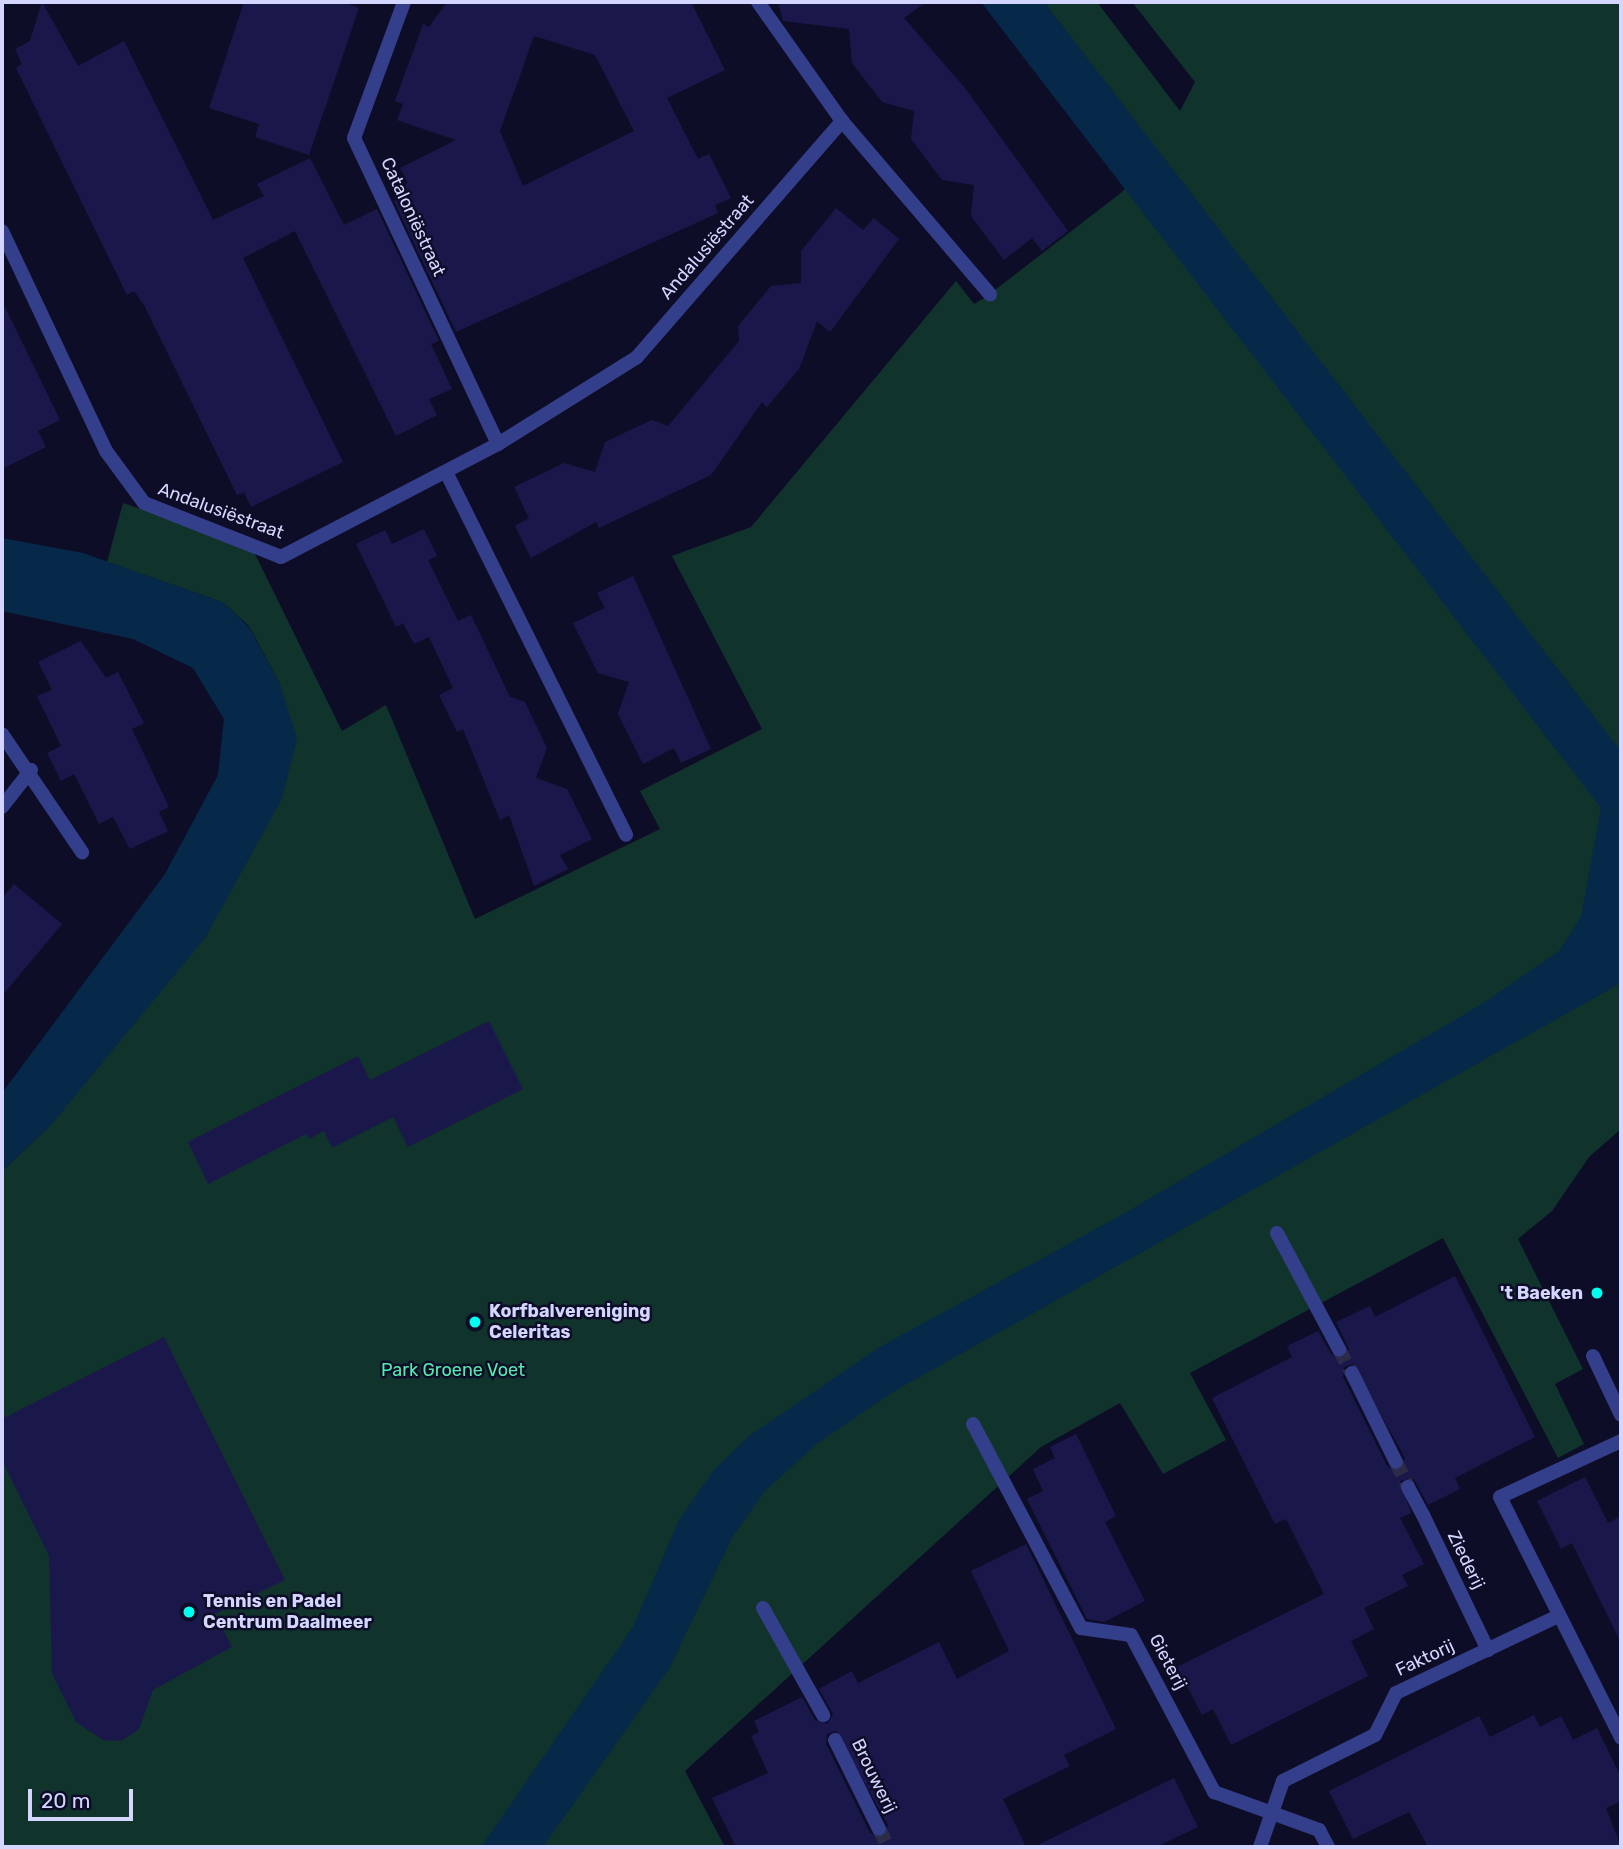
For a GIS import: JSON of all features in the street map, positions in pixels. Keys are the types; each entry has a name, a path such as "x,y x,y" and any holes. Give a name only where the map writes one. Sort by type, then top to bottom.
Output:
{"street":[{"name":"Cataloniëstraat","path":"404,2 354,138 498,444"},
{"path":"758,2 842,121 990,294"},
{"name":"Andalusiëstraat","path":"2,231 106,451 144,503 281,557 498,444 637,358 842,121"},
{"path":"446,472 626,835"},
{"path":"2,734 31,770 82,852"},
{"path":"2,807 31,770"},
{"path":"1277,1233 1339,1349"},
{"path":"1594,1356 1621,1415"},
{"path":"1352,1373 1396,1462"},
{"name":"Gieterij","path":"973,1424 1081,1628 1131,1634 1214,1792 1271,1812"},
{"path":"1621,1441 1500,1497 1621,1738"},
{"name":"Ziederij","path":"1408,1487 1488,1650"},
{"path":"764,1608 823,1715"},
{"name":"Faktorij","path":"1260,1847 1283,1781 1375,1735 1396,1693 1558,1616"},
{"name":"Brouwerij","path":"835,1740 879,1829"},
{"path":"1271,1812 1319,1830 1328,1847"}],"green space":[{"name":"Park Groene Voet","path":"1044,2 1097,2 1180,111 1195,82 1132,2 1621,2 1621,1129 1589,1157 1552,1211 1518,1239 1583,1369 1555,1384 1584,1444 1558,1458 1443,1238 1190,1373 1226,1440 1163,1474 1120,1403 1041,1447 685,1771 725,1847 2,1847 2,1171 52,1124 280,684 249,626 222,602 107,562 123,503 251,546 342,731 386,705 475,919 660,829 640,791 762,729 672,556 751,527 956,281 974,304 986,297 1122,192 1159,153"}],"water":[{"path":"981,2 1044,2 1621,751 1621,983 893,1392 818,1443 766,1490 733,1536 669,1669 543,1847 481,1847 633,1627 679,1520 713,1471 749,1436 878,1348 1116,1218 1482,1004 1559,951 1581,917 1601,808"},
{"path":"2,538 83,553 222,602 249,627 280,684 297,739 282,799 205,938 52,1124 2,1171 2,1093 165,874 218,775 224,719 193,668 133,639 2,611"}],"building":[{"path":"42,2 78,66 124,41 213,220 264,196 257,184 310,158 344,225 377,209 439,341 431,344 452,389 429,399 437,415 396,436 295,231 243,258 343,462 251,507 244,492 237,495 144,305 134,291 127,295 16,68 22,64 15,49 30,41"},
{"path":"244,2 343,2 359,8 309,155 255,137 259,124 209,108"},
{"path":"447,2 691,2 725,70 667,98 698,159 709,154 731,198 715,205 718,213 456,332 394,201 406,196 401,187 408,183 400,168 456,140 397,120 403,104 395,101 423,24 429,27","holes":["534,36 595,55 634,131 523,186 500,131"]},
{"path":"778,2 926,2 904,18 965,88 1068,231 1042,251 1032,238 1004,260 971,216 974,185 942,180 911,139 914,111 882,102 852,63 849,29 783,21"},
{"path":"836,208 863,230 874,218 899,239 830,332 817,321 799,369 767,407 762,402 711,475 599,528 596,522 531,558 515,526 529,518 514,487 564,463 595,472 605,442 652,420 668,426 739,341 738,326 771,286 801,283 801,251"},
{"path":"2,301 60,420 38,431 46,447 2,469"},
{"path":"424,529 437,556 428,560 458,621 471,615 510,697 525,702 547,748 536,778 567,789 592,839 560,855 568,869 534,886 509,815 500,820 463,729 457,732 439,695 453,688 429,637 414,644 403,623 396,627 356,544 385,530 392,544"},
{"path":"633,576 711,749 681,763 674,748 643,764 618,714 629,682 598,673 573,623 605,608 597,593"},
{"path":"81,641 106,678 118,672 144,723 132,729 169,807 159,812 168,831 130,849 113,817 99,824 74,774 61,781 47,753 61,746 37,696 52,690 38,662"},
{"path":"14,884 62,924 2,996 2,898"},
{"path":"489,1021 523,1089 408,1147 393,1117 332,1148 324,1131 309,1139 306,1134 208,1184 188,1142 358,1056 370,1080"},
{"path":"1455,1276 1535,1437 1455,1478 1460,1489 1428,1505 1414,1479 1400,1481 1411,1513 1400,1518 1424,1564 1402,1575 1408,1586 1364,1608 1374,1629 1351,1641 1368,1676 1231,1745 1213,1709 1202,1715 1177,1667 1324,1594 1286,1519 1275,1524 1212,1398 1292,1357 1287,1346 1318,1331 1331,1354 1343,1358 1349,1349 1336,1322 1370,1306 1375,1317","holes":["1353,1364 1405,1458 1400,1471 1387,1466 1343,1377 1344,1367"]},
{"path":"164,1337 285,1580 215,1614 232,1647 153,1690 139,1729 121,1741 103,1740 76,1722 52,1674 49,1556 2,1460 2,1419"},
{"path":"1076,1434 1116,1516 1105,1522 1145,1601 1104,1622 1087,1619 1027,1499 1043,1491 1033,1469 1055,1458 1050,1447"},
{"path":"1585,1477 1608,1523 1621,1516 1621,1643 1572,1543 1561,1549 1537,1501"},
{"path":"1026,1544 1116,1729 1064,1755 1070,1766 1003,1799 1026,1847 736,1847 712,1798 768,1773 751,1736 759,1732 754,1721 802,1697 815,1720 827,1724 833,1714 819,1689 852,1671 858,1683 939,1642 957,1679 1009,1651 971,1571","holes":["836,1731 888,1825 883,1838 870,1833 826,1744 827,1734"]},
{"path":"1534,1715 1540,1727 1561,1716 1573,1740 1597,1728 1621,1777 1621,1801 1606,1808 1621,1847 1428,1847 1409,1812 1353,1839 1329,1791 1479,1716 1490,1737"},
{"path":"1174,1778 1198,1827 1156,1847 1034,1847"}],"tunnel":[{"path":"1339,1349 1352,1373"},
{"path":"1396,1462 1408,1487"},
{"path":"879,1829 888,1847"}],"place":[{"name":"'t Baeken","path":"1597,1293"},
{"name":"Korfbalvereniging Celeritas","path":"475,1322"},
{"name":"Tennis en Padel Centrum Daalmeer","path":"189,1612"}]}
